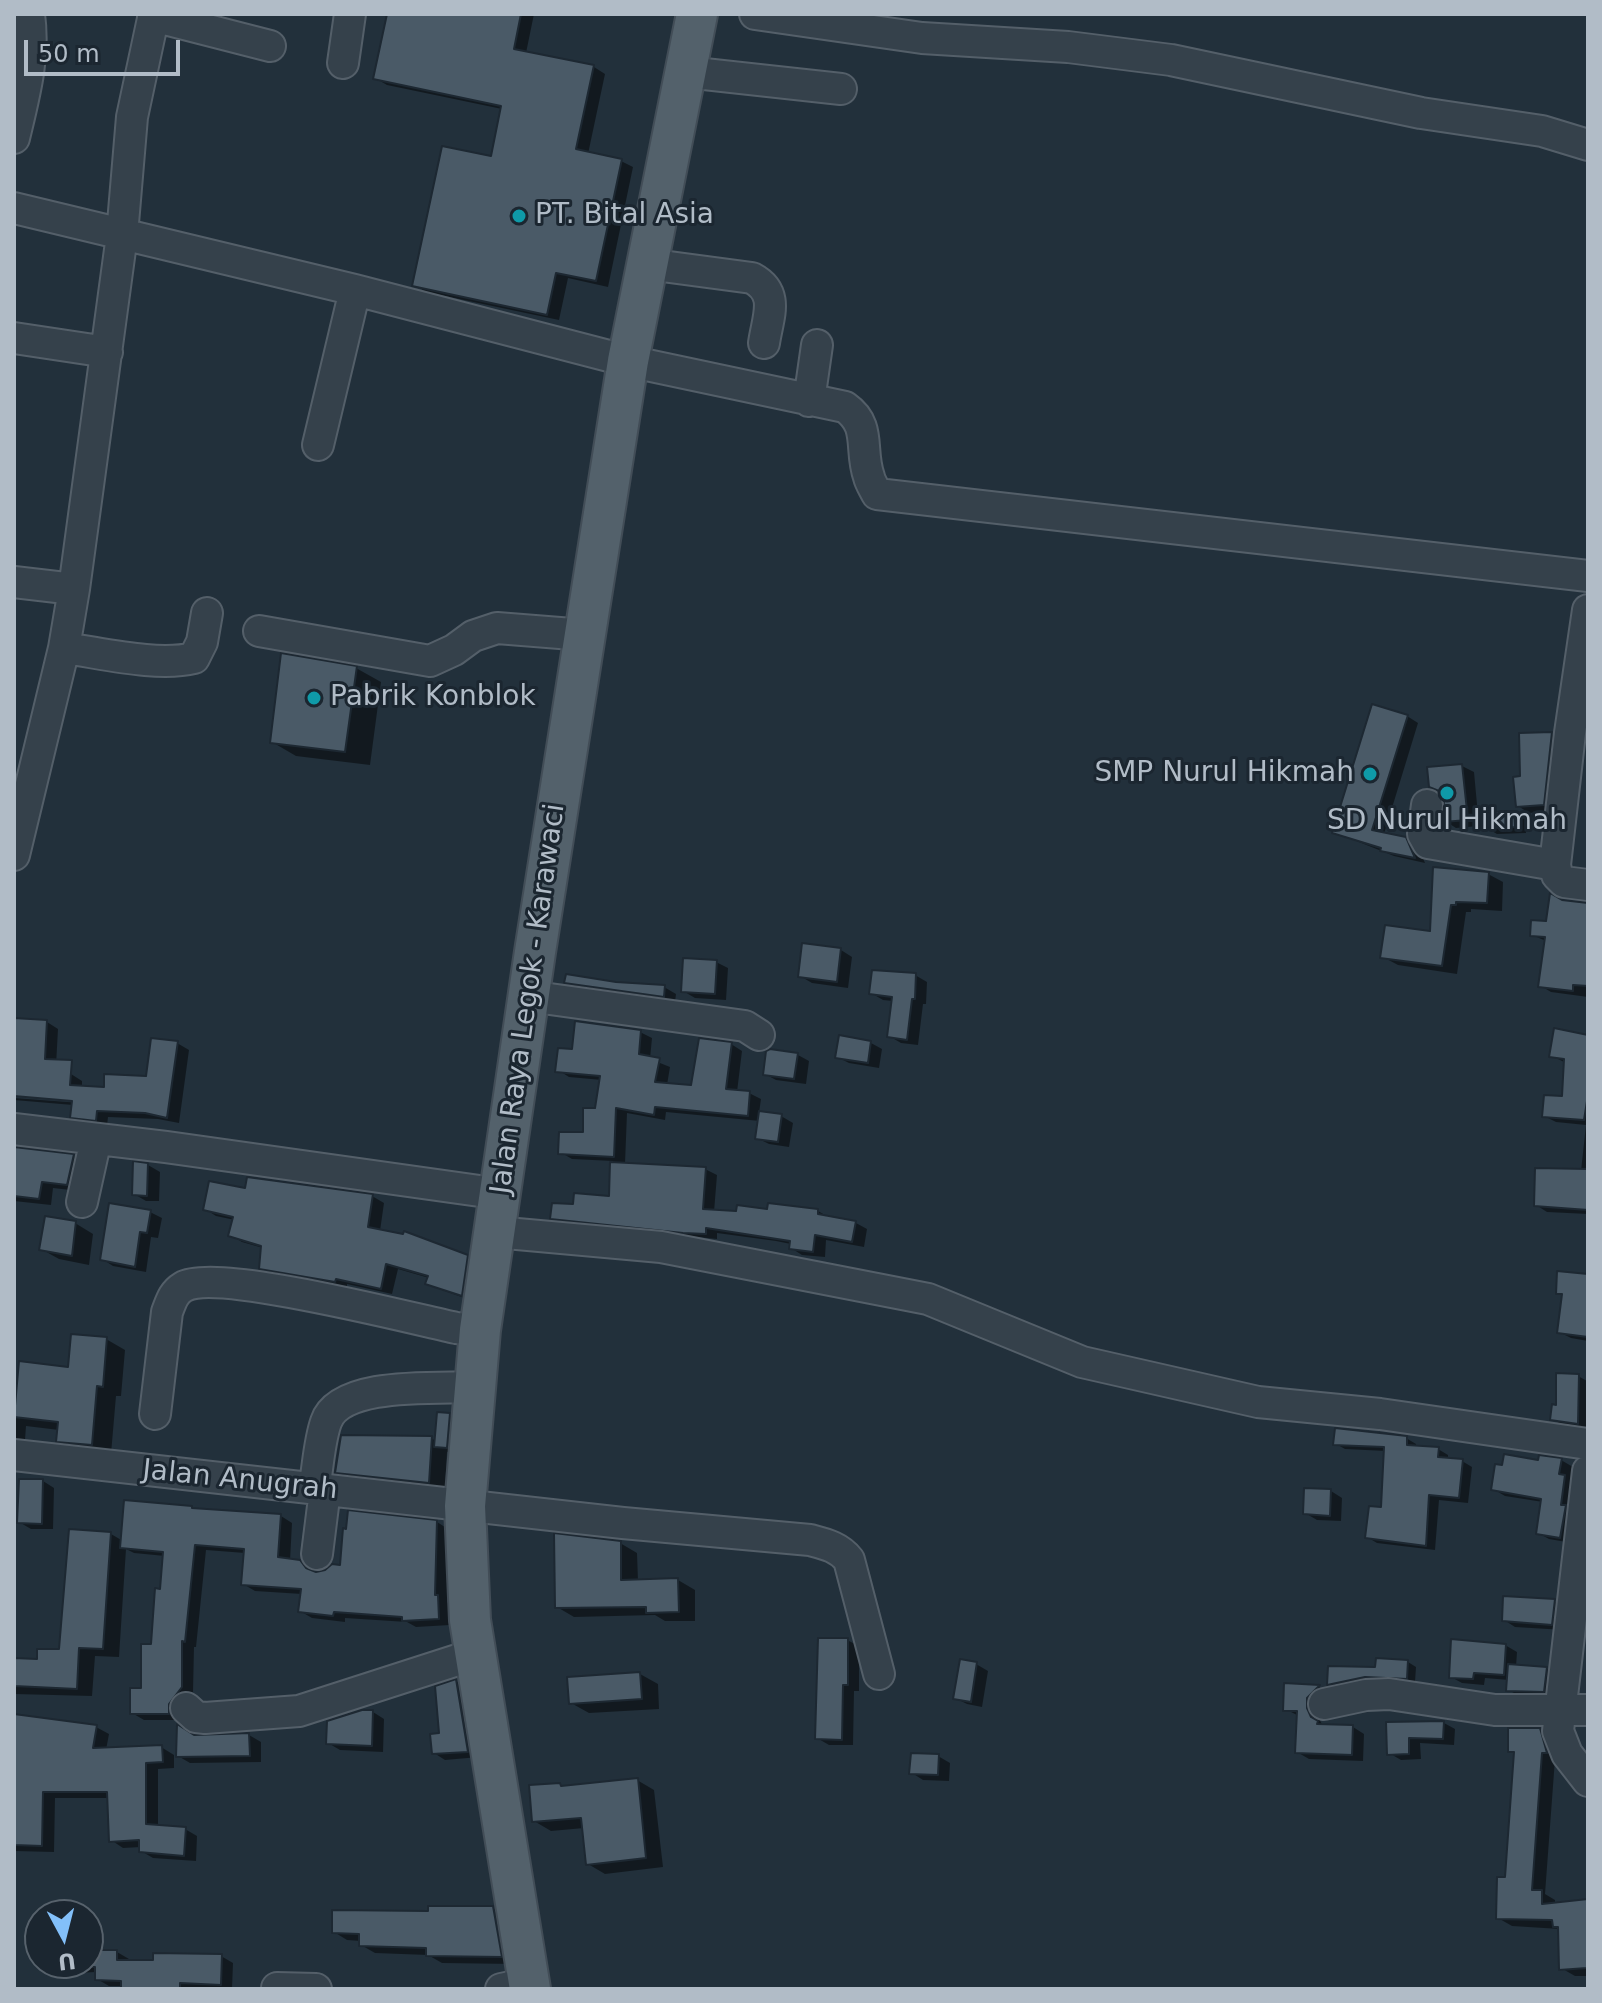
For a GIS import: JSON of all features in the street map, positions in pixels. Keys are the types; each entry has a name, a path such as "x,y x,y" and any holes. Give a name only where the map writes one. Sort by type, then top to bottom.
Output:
{"main road":[{"name":"Jalan Raya Legok - Karawaci","path":"520,1987 470,1620 465,1506 480,1330 528,996 628,361 697,14"}],"street":[{"path":"14,138 27,84 33,40 29,14"},
{"path":"343,63 350,14"},
{"path":"755,14 859,20 922,38 1068,47 1171,60 1421,113 1542,131 1588,145"},
{"path":"14,855 18,815 64,648 74,589 122,235 132,117 153,15 270,46"},
{"path":"686,72 841,89"},
{"path":"14,208 355,290 628,361 845,407 855,414 863,428 869,477 877,494 1588,576"},
{"path":"647,264 752,278 766,286 771,296 764,343"},
{"path":"318,445 355,290"},
{"path":"14,338 107,352"},
{"path":"809,401 817,345"},
{"path":"14,582 74,589"},
{"path":"1588,610 1555,865 1557,875 1564,882 1588,885"},
{"path":"64,648 156,660 194,658 202,642 207,613"},
{"path":"259,631 430,661 454,650 473,636 497,628 585,635"},
{"path":"1427,805 1423,834 1428,843 1555,865"},
{"path":"528,996 745,1026 759,1035"},
{"path":"14,1129 96,1139 498,1213 928,1299 1082,1362 1258,1402 1380,1414 1588,1444"},
{"path":"82,1202 96,1139"},
{"path":"155,1414 167,1312 172,1298 190,1284 207,1282 280,1290 456,1328 480,1330"},
{"path":"317,1554 326,1420 335,1407 350,1397 388,1391 475,1387"},
{"name":"Jalan Anugrah","path":"14,1455 465,1506 810,1540 833,1546 849,1560 879,1674"},
{"path":"1588,1471 1574,1711 1558,1731 1562,1744 1588,1781"},
{"path":"186,1708 196,1717 205,1718 299,1711 476,1654"},
{"path":"1324,1704 1366,1695 1389,1694 1478,1708 1574,1711"},
{"path":"277,1988 316,1989"}],"building":[{"name":"PT. Bital Asia","path":"387,14 521,14 514,49 594,65 576,149 622,159 596,281 556,273 547,315 412,286 442,146 491,156 501,106 373,79"},
{"name":"Pabrik Konblok","path":"281,653 357,666 345,752 270,743"},
{"name":"SMP Nurul Hikmah","path":"1372,704 1408,715 1372,830 1406,837 1415,858 1380,851 1381,848 1332,833"},
{"path":"1552,732 1544,805 1516,807 1513,777 1520,776 1519,733"},
{"name":"SD Nurul Hikmah","path":"1462,764 1468,820 1443,822 1444,799 1439,791 1429,787 1427,767"},
{"path":"1514,811 1515,827 1483,828 1483,812"},
{"path":"1433,867 1489,872 1487,903 1456,902 1456,905 1451,905 1442,966 1380,958 1385,925 1430,931"},
{"path":"1550,893 1562,900 1588,903 1588,986 1573,985 1573,991 1538,987 1545,937 1530,936 1531,920 1546,921"},
{"path":"802,943 841,948 837,982 798,977"},
{"path":"683,958 717,960 715,994 681,992"},
{"path":"872,970 916,973 915,999 912,999 907,1040 887,1037 892,997 869,994"},
{"path":"566,974 616,982 665,985 664,997 564,983"},
{"path":"14,1018 47,1020 45,1059 72,1060 70,1085 104,1087 104,1074 146,1076 151,1038 178,1041 167,1118 145,1113 97,1111 96,1121 70,1118 72,1101 14,1096"},
{"path":"575,1021 641,1030 639,1054 660,1058 655,1082 691,1085 699,1038 732,1042 726,1089 750,1091 748,1116 655,1107 654,1115 616,1108 614,1157 558,1154 559,1132 583,1132 583,1108 595,1108 600,1076 555,1072 558,1048 572,1049"},
{"path":"1554,1028 1588,1035 1588,1095 1584,1120 1542,1117 1544,1095 1562,1096 1564,1059 1549,1057"},
{"path":"839,1035 871,1041 868,1063 835,1058"},
{"path":"766,1051 798,1053 794,1079 763,1075"},
{"path":"759,1111 782,1114 778,1142 755,1139"},
{"path":"14,1147 74,1154 67,1185 42,1182 39,1199 14,1196"},
{"path":"133,1161 148,1163 147,1196 132,1195"},
{"path":"610,1162 706,1167 703,1209 736,1211 737,1205 767,1209 768,1203 818,1209 818,1214 856,1221 852,1242 815,1235 813,1252 789,1249 790,1241 706,1228 706,1234 683,1233 550,1219 552,1203 573,1204 574,1193 609,1196"},
{"path":"1535,1168 1588,1169 1588,1210 1534,1206"},
{"path":"247,1177 373,1194 368,1227 403,1234 404,1231 468,1255 462,1296 425,1284 428,1276 386,1264 381,1289 336,1279 335,1282 259,1269 261,1246 228,1236 233,1217 203,1210 209,1181 245,1188"},
{"path":"109,1203 151,1210 147,1233 140,1232 135,1267 100,1260"},
{"path":"45,1216 76,1221 72,1256 39,1250"},
{"path":"1557,1271 1588,1274 1588,1337 1557,1333 1562,1294 1556,1294"},
{"path":"71,1334 107,1337 103,1387 97,1386 92,1445 56,1442 58,1422 14,1417 19,1361 68,1367"},
{"path":"1556,1373 1579,1374 1578,1424 1550,1420 1552,1404 1556,1405"},
{"path":"437,1412 450,1413 447,1448 434,1447"},
{"path":"1335,1428 1407,1436 1407,1445 1439,1447 1438,1457 1463,1459 1459,1498 1429,1495 1426,1546 1365,1538 1369,1506 1381,1507 1384,1447 1333,1445"},
{"path":"341,1435 432,1436 429,1483 335,1473"},
{"path":"1504,1454 1538,1460 1539,1455 1562,1458 1559,1474 1565,1475 1561,1505 1566,1505 1560,1538 1536,1534 1541,1499 1491,1490 1495,1464 1502,1465"},
{"path":"19,1479 43,1479 42,1524 17,1523"},
{"path":"1304,1488 1331,1489 1330,1516 1303,1514"},
{"path":"124,1500 281,1514 278,1557 300,1560 306,1568 316,1572 332,1564 340,1565 348,1510 437,1520 435,1595 438,1595 439,1619 402,1621 402,1617 298,1612 301,1589 241,1585 244,1549 195,1545 185,1642 182,1641 182,1687 169,1704 169,1714 130,1714 130,1688 141,1688 141,1644 151,1644 155,1588 160,1589 163,1552 120,1548"},
{"path":"69,1529 111,1532 103,1649 79,1648 77,1689 14,1686 14,1658 37,1659 37,1649 59,1649"},
{"path":"554,1533 621,1541 621,1580 678,1578 679,1612 646,1613 646,1607 555,1608"},
{"path":"1503,1596 1555,1599 1552,1625 1502,1621"},
{"path":"818,1638 848,1638 848,1685 843,1685 842,1740 815,1739"},
{"path":"1451,1639 1506,1644 1504,1675 1474,1673 1473,1679 1449,1678"},
{"path":"1376,1658 1408,1660 1407,1679 1365,1677 1327,1685 1328,1666 1375,1667"},
{"path":"960,1659 977,1662 971,1702 953,1699"},
{"path":"1508,1664 1547,1667 1544,1692 1506,1691"},
{"path":"640,1672 642,1699 569,1704 567,1677"},
{"path":"456,1679 468,1752 432,1754 430,1734 439,1733 435,1686"},
{"path":"1284,1683 1320,1685 1307,1698 1311,1717 1318,1721 1317,1724 1353,1725 1352,1755 1295,1753 1297,1711 1283,1711"},
{"path":"362,1710 373,1710 372,1746 326,1744 327,1721"},
{"path":"14,1714 97,1725 93,1748 162,1745 163,1762 146,1763 146,1824 186,1827 184,1856 139,1852 139,1840 109,1842 107,1792 43,1792 42,1846 14,1845"},
{"path":"1444,1721 1443,1739 1409,1738 1409,1754 1387,1755 1386,1722"},
{"path":"177,1724 194,1735 249,1733 250,1756 176,1757"},
{"path":"1508,1728 1540,1728 1547,1753 1542,1753 1532,1890 1542,1890 1542,1904 1588,1899 1587,1968 1559,1970 1558,1927 1553,1927 1552,1920 1496,1919 1497,1877 1505,1877 1514,1752 1508,1752"},
{"path":"911,1753 939,1754 938,1775 909,1774"},
{"path":"638,1778 646,1858 586,1865 581,1818 532,1822 529,1785 560,1783 561,1786"},
{"path":"428,1906 493,1906 502,1957 426,1956 426,1948 359,1946 359,1934 332,1933 332,1910 428,1911"},
{"path":"104,1950 117,1950 117,1960 153,1960 153,1953 222,1954 221,1985 180,1983 180,1989 121,1989 121,1981 95,1980 104,1979"}],"place":[{"name":"PT. Bital Asia","path":"519,216"},
{"name":"Pabrik Konblok","path":"314,698"},
{"name":"SMP Nurul Hikmah","path":"1370,774"},
{"name":"SD Nurul Hikmah","path":"1447,793"}]}
